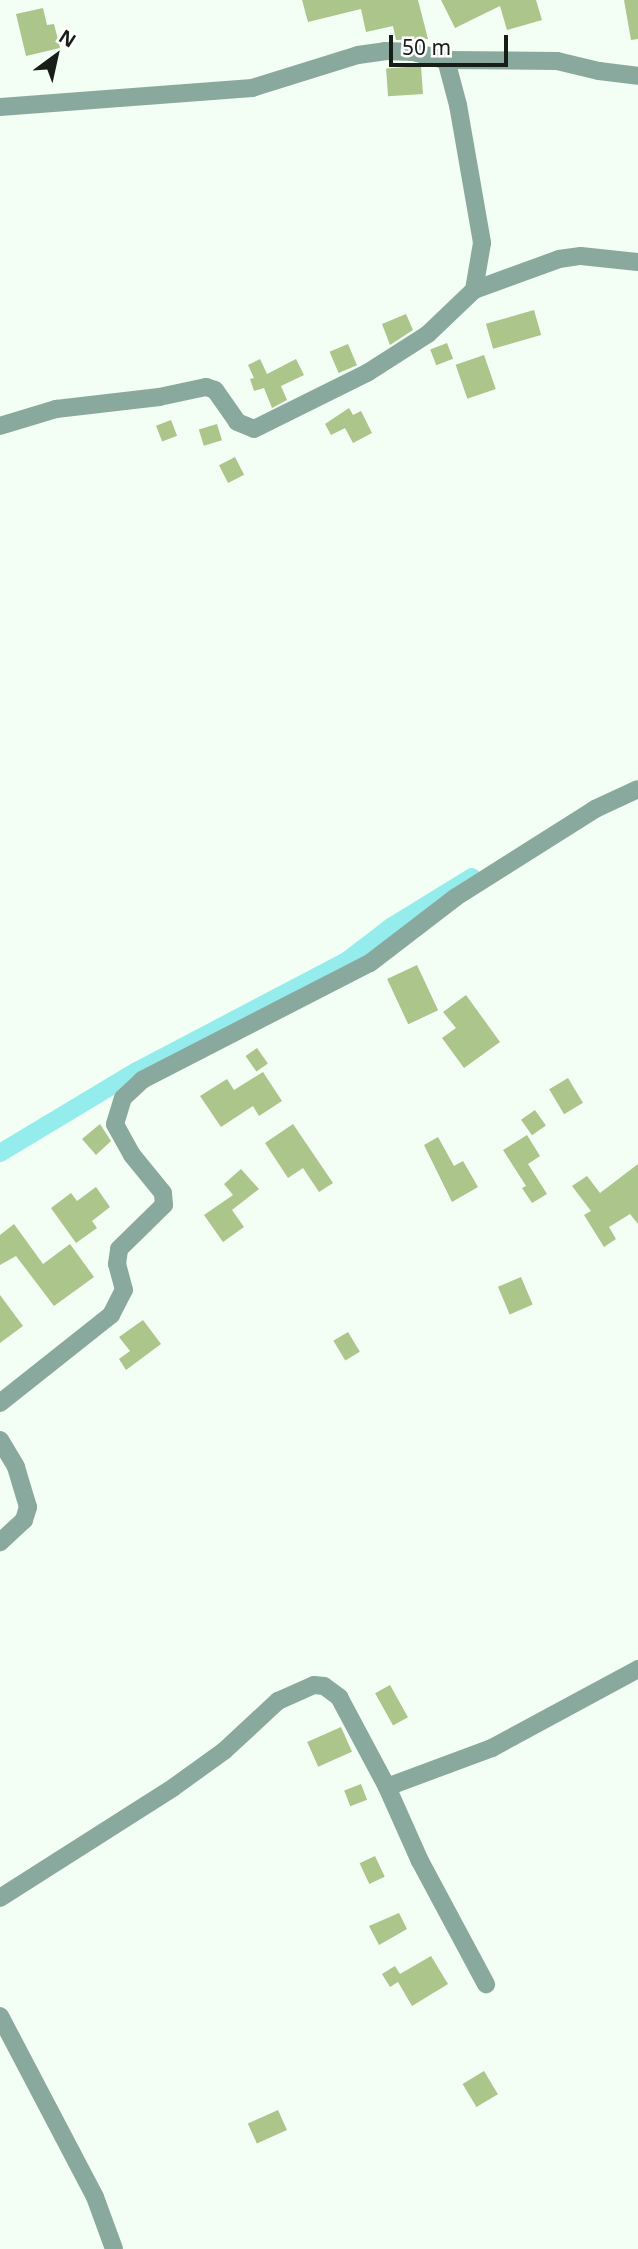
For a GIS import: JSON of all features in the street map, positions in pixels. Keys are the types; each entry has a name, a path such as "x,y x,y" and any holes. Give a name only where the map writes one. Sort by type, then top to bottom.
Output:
{"street":[{"path":"0,107 252,88 358,55 385,51 413,52 446,60 545,60 638,76"},
{"path":"446,60 458,105 482,243 474,290"},
{"path":"0,426 56,409 159,397 206,387 215,390 237,422 254,429 367,373 428,334 474,290 559,259 581,256 638,261"},
{"path":"0,1403 111,1315 124,1290 117,1264 119,1250 164,1205 163,1193 132,1155 115,1124 123,1098 142,1080 370,963 456,897 595,809 638,789"},
{"path":"0,1440 16,1467 28,1507 24,1520 0,1542"},
{"path":"387,1787 439,1771 492,1748 638,1669"},
{"path":"0,1898 224,1751 278,1701 314,1685 324,1686 340,1697 387,1787 420,1861 486,1984"},
{"path":"0,2016 95,2197 114,2249"}],"building":[{"path":"302,0 418,0 428,39 396,40 393,26 366,32 361,9 308,22"},
{"path":"441,0 536,0 542,20 507,30 500,6 455,28"},
{"path":"624,0 638,0 638,39 631,40"},
{"path":"43,8 47,25 54,24 60,48 26,56 16,14"},
{"path":"421,66 423,94 388,96 386,68"},
{"path":"534,310 541,335 493,349 486,324"},
{"path":"406,314 413,330 390,345 382,324"},
{"path":"447,343 453,359 436,365 430,349"},
{"path":"348,344 357,365 339,373 330,352"},
{"path":"484,355 496,389 467,399 456,365"},
{"path":"260,359 267,374 296,359 304,375 281,386 287,400 272,408 264,388 254,391 250,379 254,378 248,365"},
{"path":"349,408 353,415 361,411 372,433 353,443 345,428 331,435 325,424"},
{"path":"171,420 177,436 162,442 156,426"},
{"path":"217,424 222,440 204,446 199,430"},
{"path":"235,457 244,475 228,483 219,465"},
{"path":"417,965 438,1010 408,1024 387,979"},
{"path":"466,995 500,1042 464,1068 442,1038 456,1028 443,1012"},
{"path":"257,1048 268,1064 256,1072 246,1056"},
{"path":"263,1072 282,1101 259,1116 253,1106 221,1127 200,1096 227,1079 234,1090"},
{"path":"568,1078 583,1103 564,1114 549,1089"},
{"path":"535,1110 546,1126 532,1135 521,1120"},
{"path":"100,1124 111,1141 96,1155 82,1139"},
{"path":"293,1124 333,1183 319,1192 303,1168 288,1178 265,1143"},
{"path":"527,1135 540,1156 528,1164 547,1194 532,1203 522,1188 526,1186 503,1150"},
{"path":"438,1137 454,1166 463,1161 478,1187 452,1202 424,1145"},
{"path":"638,1164 638,1224 630,1214 609,1227 616,1239 604,1247 584,1215 591,1211 572,1186 587,1176 600,1193"},
{"path":"241,1169 259,1189 232,1210 244,1227 223,1242 204,1215 233,1195 224,1184"},
{"path":"96,1187 110,1207 92,1221 97,1228 76,1243 51,1208 71,1193 77,1201"},
{"path":"14,1224 43,1264 70,1244 94,1277 54,1306 16,1256 0,1265 0,1235"},
{"path":"521,1277 533,1305 510,1314 498,1287"},
{"path":"0,1295 23,1326 0,1343"},
{"path":"143,1320 161,1344 126,1370 119,1359 130,1351 119,1337"},
{"path":"348,1332 360,1352 345,1360 333,1341"},
{"path":"390,1685 408,1717 393,1726 375,1693"},
{"path":"341,1727 352,1752 318,1767 307,1742"},
{"path":"361,1784 367,1800 350,1806 344,1790"},
{"path":"375,1856 385,1877 369,1884 360,1863"},
{"path":"399,1913 407,1929 379,1945 369,1926"},
{"path":"431,1956 448,1984 412,2006 398,1982 390,1987 382,1974 395,1966 400,1974"},
{"path":"484,2071 498,2094 476,2107 463,2084"},
{"path":"278,2110 287,2130 257,2144 248,2123"}],"waterway":[{"path":"0,1153 135,1072 348,960 391,927 472,877"}]}
